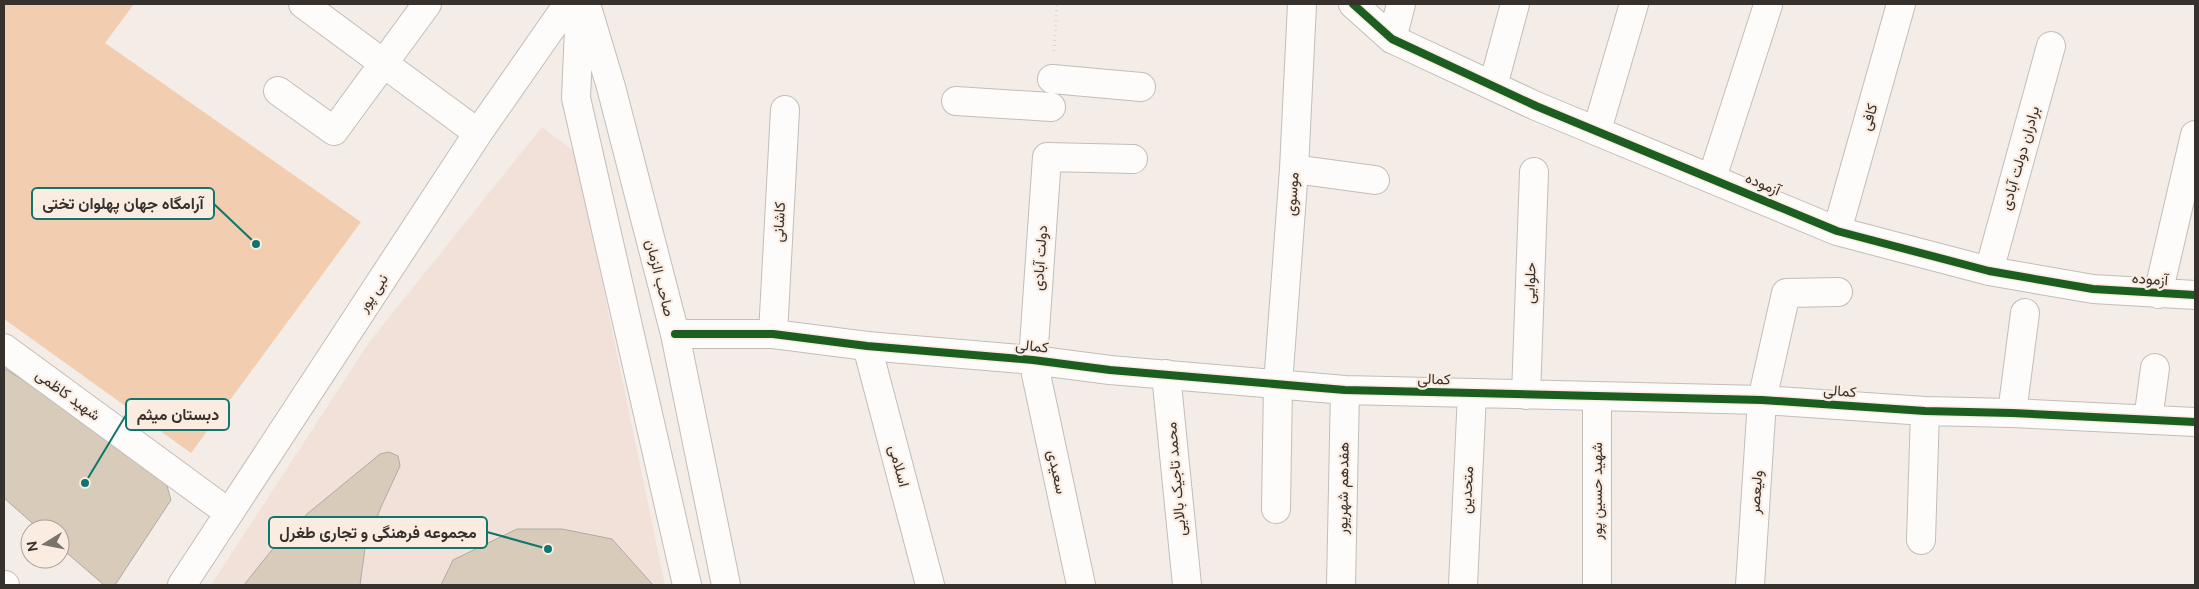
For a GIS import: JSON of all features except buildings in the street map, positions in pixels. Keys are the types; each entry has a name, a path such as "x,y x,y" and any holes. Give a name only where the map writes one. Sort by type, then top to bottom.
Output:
{"street":[{"path":"303,4 478,133"},
{"path":"278,90 334,131 382,62 427,4"},
{"name":"نبی پور","path":"182,585 478,133 568,4"},
{"path":"580,4 576,98 687,585"},
{"name":"صاحب الزمان","path":"586,4 611,87 675,334 726,585"},
{"name":"موسوی","path":"1276,509 1278,384 1294,169 1302,4"},
{"name":"آزموده","path":"1353,4 1392,39 1493,86 1838,231 1989,271 2093,289 2195,295"},
{"path":"1392,39 1401,4"},
{"path":"1493,86 1515,4"},
{"path":"1597,130 1634,4"},
{"name":"کافی","path":"1838,231 1901,4"},
{"path":"1712,178 1768,5"},
{"name":"برادران دولت آبادی","path":"1989,271 2051,46"},
{"path":"1052,79 1141,87"},
{"path":"956,101 1051,107"},
{"name":"کاشانی","path":"773,334 785,110"},
{"path":"2158,294 2195,135"},
{"name":"دولت آبادی","path":"1033,360 1047,157 1133,159"},
{"path":"1294,169 1375,180"},
{"name":"حلوایی","path":"1526,395 1534,172"},
{"name":"ولیعصر","path":"1750,585 1762,400 1786,293 1838,292"},
{"path":"2012,413 2025,313"},
{"name":"کمالی","path":"675,334 773,334 867,346 1033,360 1110,370 1345,390 1762,400 1925,411 2012,413 2195,422"},
{"name":"اسلامی","path":"867,346 930,585"},
{"name":"شهید کاظمی","path":"4,348 230,513"},
{"name":"سعیدی","path":"1033,360 1081,585"},
{"path":"2148,420 2155,368"},
{"name":"محمد تاجیک بالایی","path":"1166,374 1186,585"},
{"name":"هفدهم شهریور","path":"1341,585 1345,390"},
{"name":"متحدین","path":"1463,585 1472,394"},
{"name":"شهید حسین پور","path":"1597,396 1597,585"},
{"path":"1920,540 1925,411"}],"shaded area":[{"path":"4,4 134,4 105,43 361,222 191,453 4,319"},
{"path":"542,127 575,152 665,585 211,585 370,341"}],"cycle path":[{"path":"1353,4 1392,39 1536,106 1837,231 1989,271 2093,289 2195,295"},
{"path":"675,334 773,334 867,346 1033,360 1110,370 1345,390 1762,400 1925,411 2012,413 2195,422"}],"place":[{"name":"آرامگاه جهان پهلوان تختی","path":"256,244"},
{"name":"دبستان میثم","path":"85,483"},
{"name":"مجموعه فرهنگی و تجاری طغرل","path":"548,549"}]}
